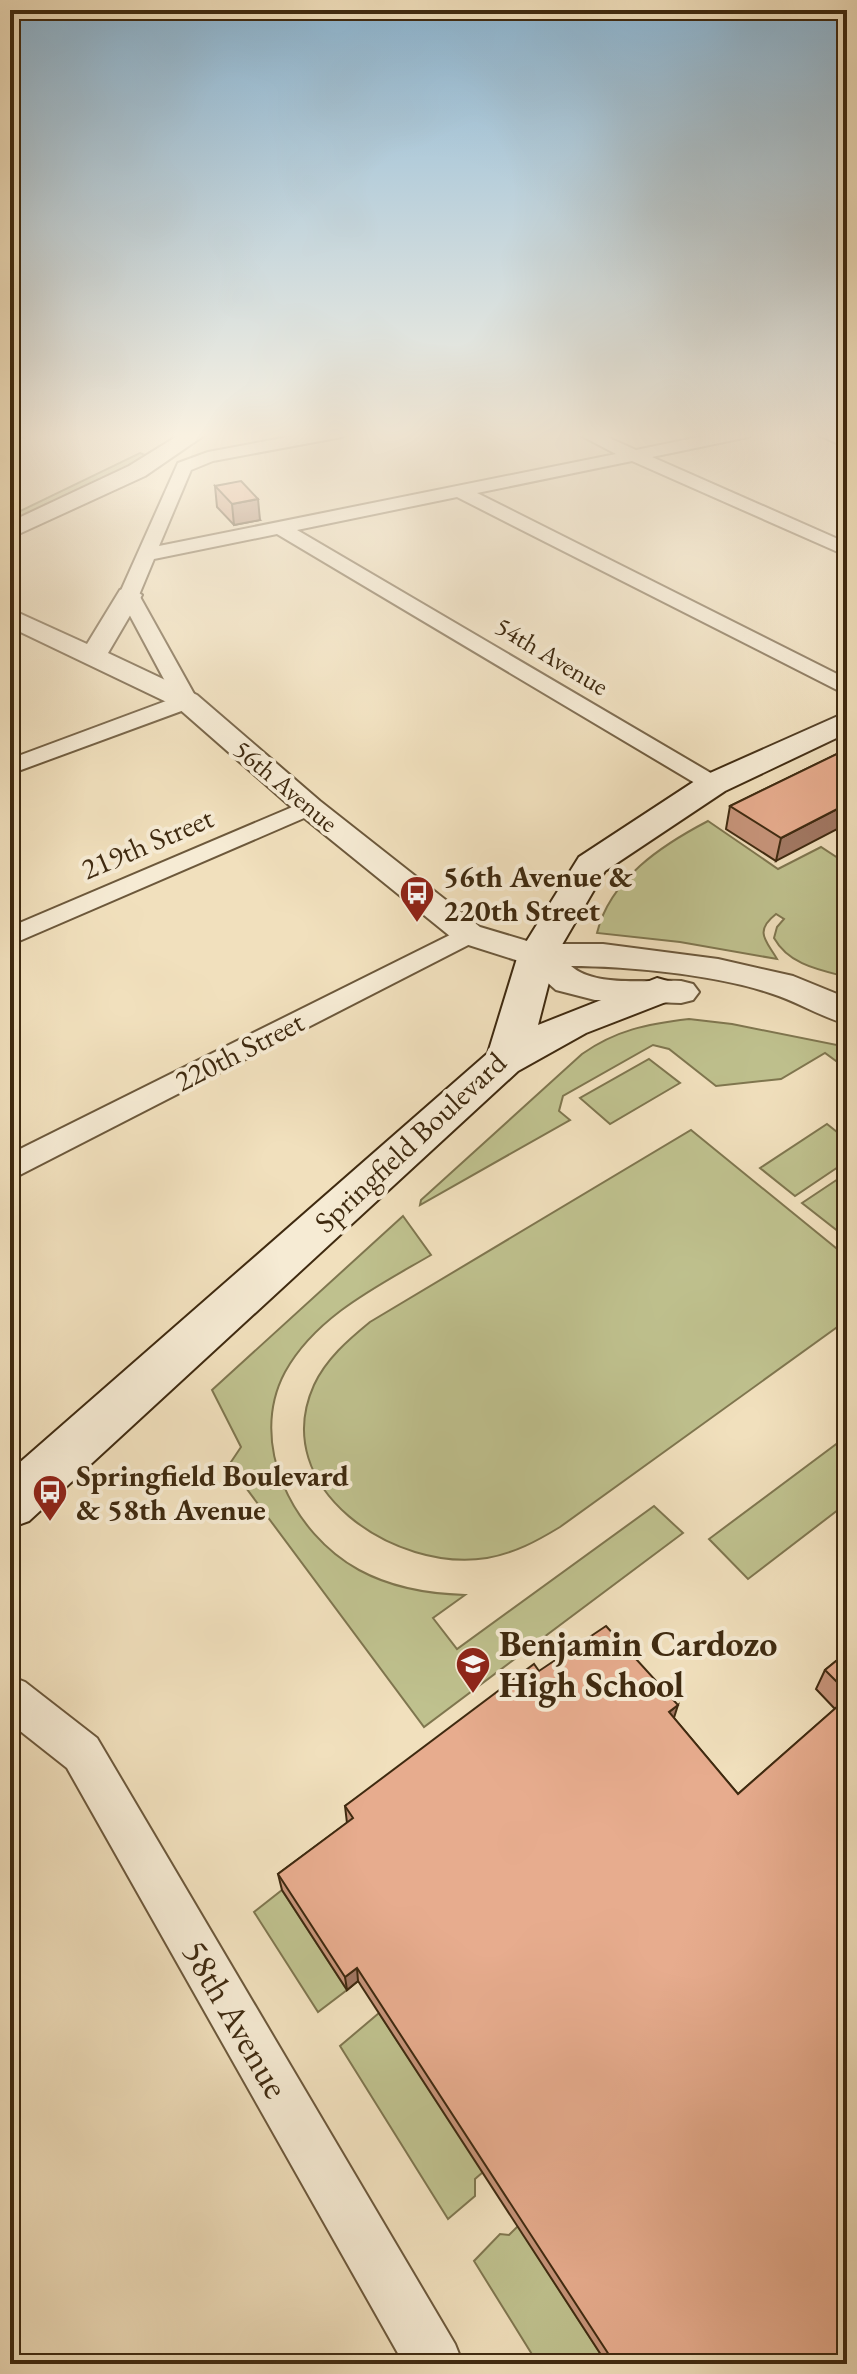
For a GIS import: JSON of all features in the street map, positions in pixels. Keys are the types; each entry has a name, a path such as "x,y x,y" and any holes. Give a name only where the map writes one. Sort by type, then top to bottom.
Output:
{"main road":[{"name":"Springfield Boulevard","path":"10,1504 504,1061 515,1039 537,955 591,864 713,784 847,721"},
{"path":"504,1061 572,1024 657,991"}],"street":[{"path":"92,658 129,595 151,543"},
{"path":"146,555 204,543"},
{"name":"54th Avenue","path":"306,543 713,784"},
{"path":"562,543 847,688"},
{"path":"10,767 187,701 129,595"},
{"name":"56th Avenue","path":"15,620 187,701 309,807 468,934 495,945 537,955 603,955 718,970 781,984 844,1011"},
{"name":"219th Street","path":"10,937 309,807"},
{"name":"220th Street","path":"10,1168 468,934"},
{"name":"56th Avenue","path":"537,955 568,982 595,989 709,993 844,1011"},
{"name":"58th Avenue","path":"10,1697 82,1753 435,2364"}],"green space":[{"path":"708,821 778,869 821,847 847,864 847,977 806,965 780,947 774,938 777,927 784,919 776,914 765,926 764,936 777,959 680,942 597,933 613,896 626,880 656,853"},
{"path":"689,1019 732,1024 847,1047 847,1069 825,1053 781,1079 716,1086 669,1049 653,1045 563,1096 559,1111 570,1120 420,1205 421,1200 582,1054 632,1029"},
{"path":"649,1059 680,1083 610,1124 580,1098"},
{"path":"827,1124 847,1140 847,1161 795,1196 760,1168"},
{"path":"691,1130 847,1257 847,1320 560,1527 516,1550 487,1558 452,1559 415,1552 380,1537 349,1516 324,1489 308,1458 304,1423 314,1385 331,1358 370,1322"},
{"path":"847,1173 847,1227 839,1232 802,1203"},
{"path":"403,1216 431,1255 350,1304 313,1334 285,1372 275,1399 271,1428 274,1456 283,1484 314,1534 335,1554 359,1570 384,1581 410,1589 465,1595 433,1618 457,1649 654,1506 683,1533 424,1727 229,1465 241,1447 212,1390"},
{"path":"847,1436 847,1503 748,1579 709,1539"},
{"path":"282,1890 347,1990 318,2012 254,1912"},
{"path":"379,2013 483,2172 475,2179 475,2196 448,2219 340,2046"},
{"path":"518,2226 607,2364 538,2364 474,2261 500,2234 509,2235"}],"building":[{"path":"847,749 847,804 781,838 730,806"},
{"name":"Benjamin Cardozo High School","path":"606,1626 678,1705 669,1712 738,1794 847,1698 847,2364 615,2364 357,1968 345,1977 278,1874 353,1818 345,1806 534,1664 539,1671"},
{"path":"847,1652 847,1692 825,1670"}],"place":[{"name":"56th Avenue & 220th Street","path":"417,924"},
{"name":"Springfield Boulevard & 58th Avenue","path":"50,1523"},
{"name":"Benjamin Cardozo High School","path":"473,1695"}]}
